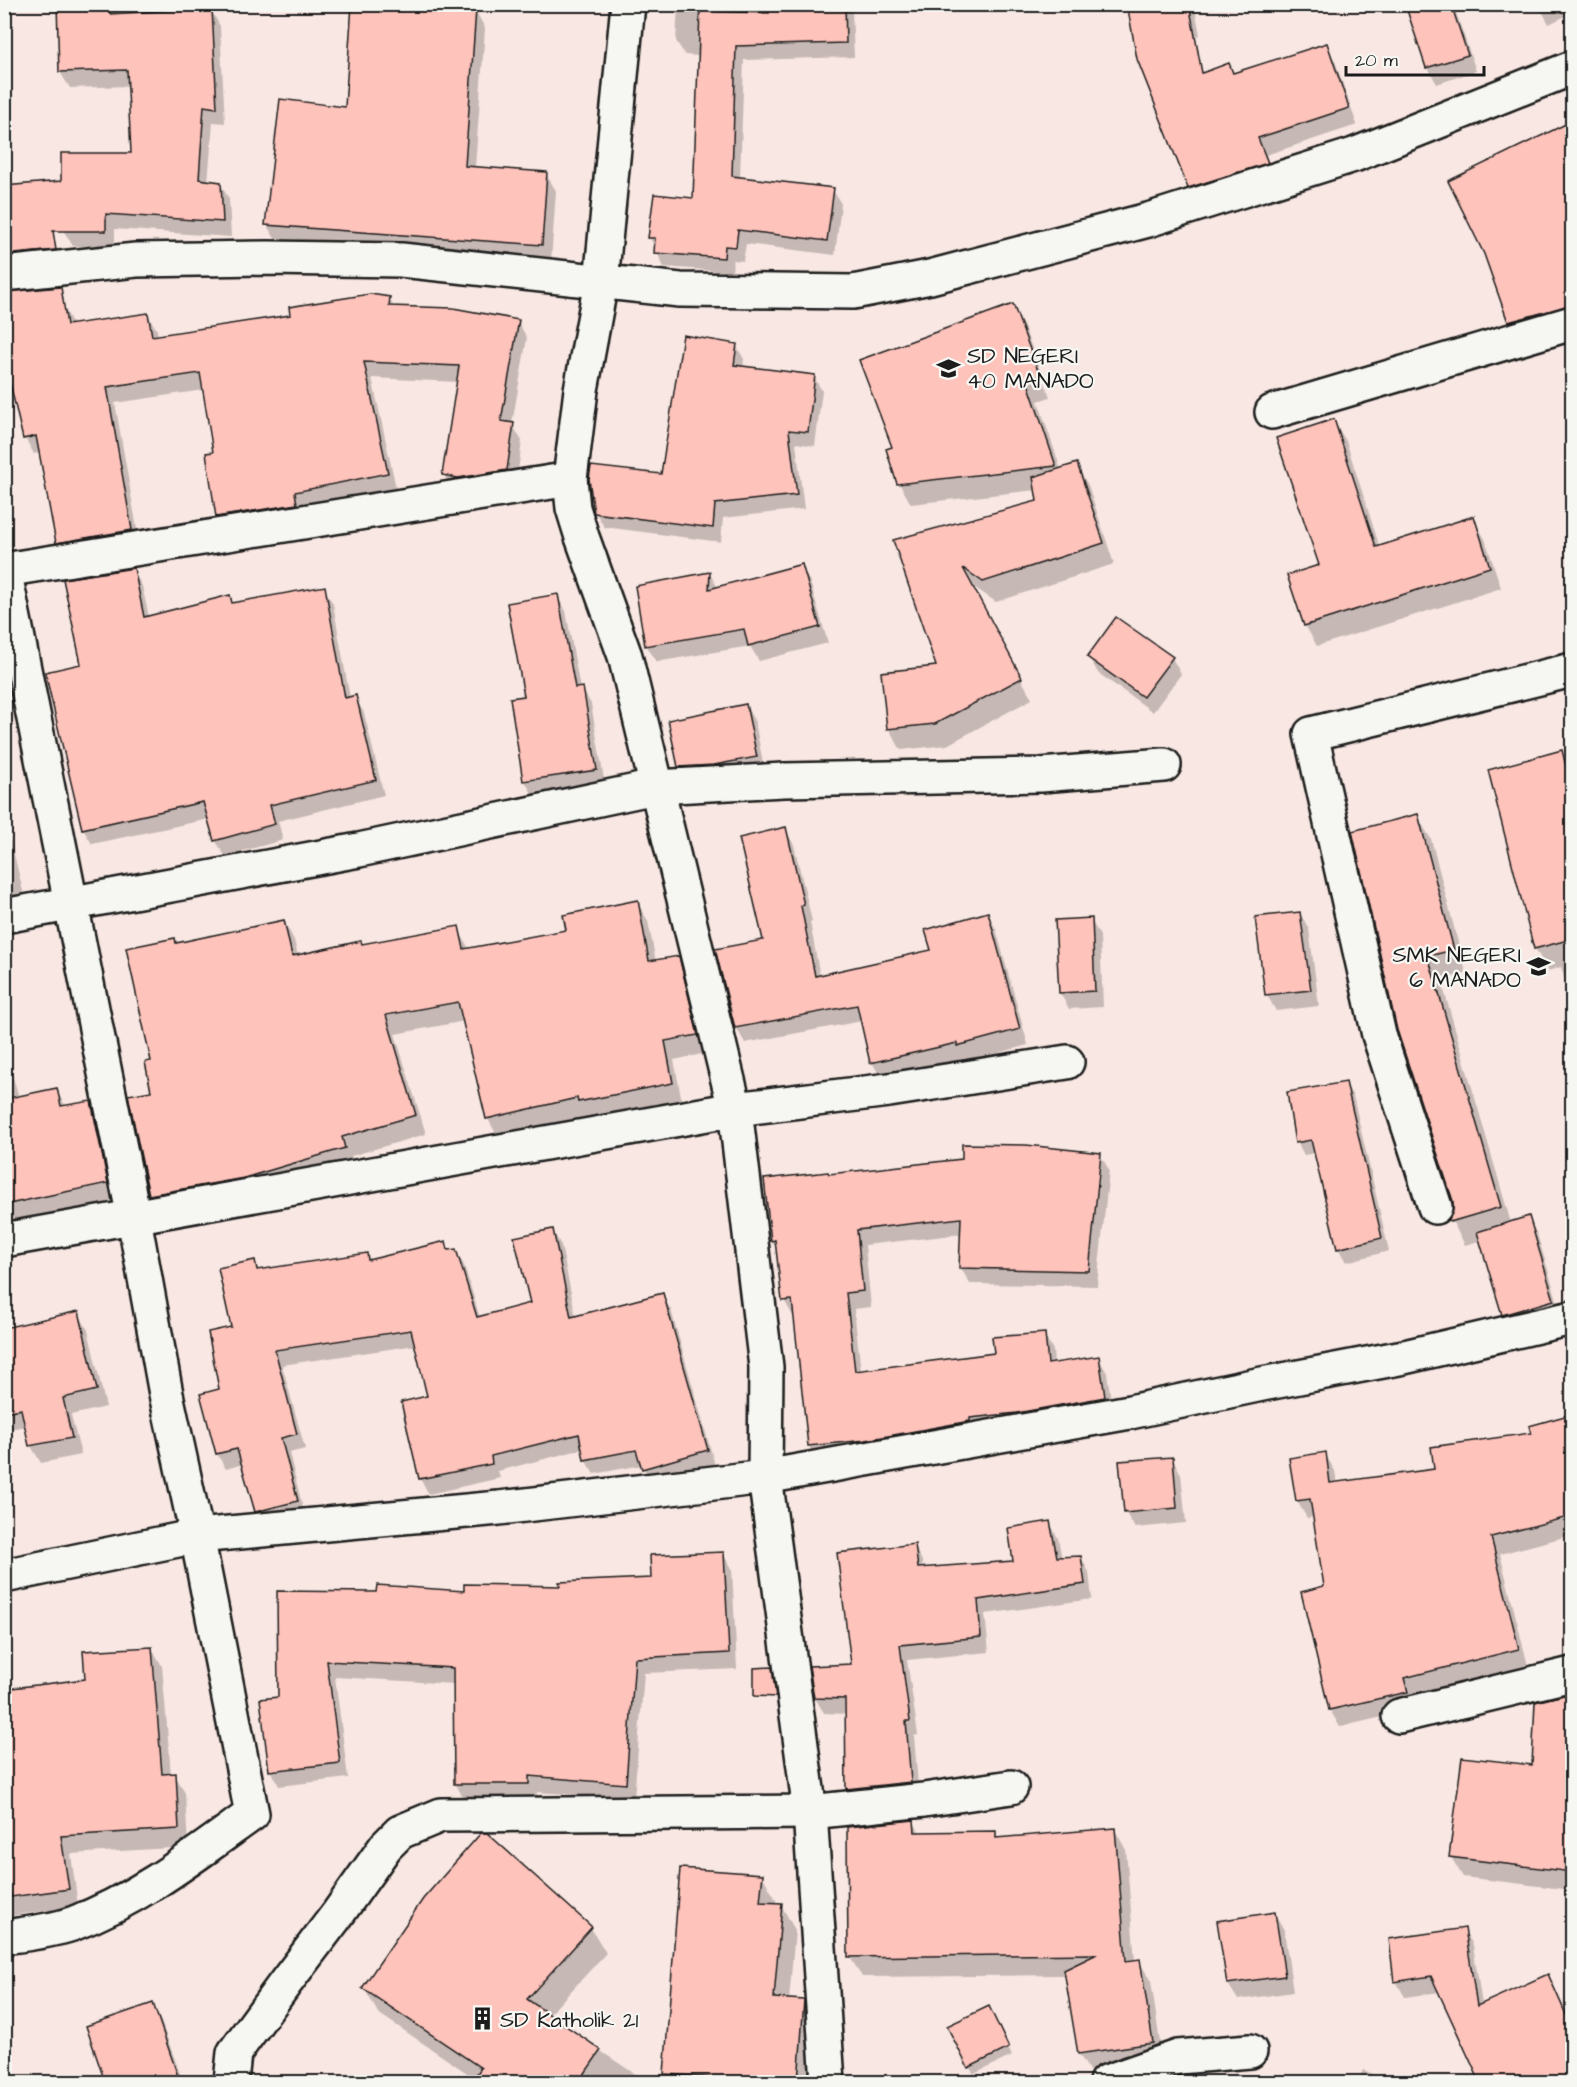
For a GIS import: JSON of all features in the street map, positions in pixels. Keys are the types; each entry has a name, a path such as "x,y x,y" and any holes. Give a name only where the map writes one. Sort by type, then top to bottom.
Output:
{"street":[{"path":"628,4 601,282 580,390 570,479 576,518 625,656 655,788 735,1109 766,1367 765,1477 810,1812 828,2082"},
{"path":"4,274 136,260 268,258 401,260 680,290 853,292 930,277 1148,220 1354,155 1572,68"},
{"path":"1272,412 1572,323"},
{"path":"4,1937 71,1924 122,1900 171,1872 252,1814 197,1536 166,1394 134,1218 5,570 570,479"},
{"path":"1435,1207 1378,1035 1311,734 1572,670"},
{"path":"4,916 359,850 655,788 784,780 1041,775 1164,765"},
{"path":"4,1240 735,1109 889,1090 1067,1062"},
{"path":"4,1576 197,1536 499,1508 765,1477 1130,1412 1404,1357 1572,1318"},
{"path":"1399,1716 1572,1674"},
{"path":"231,2082 234,2053 386,1846 400,1832 441,1815 810,1812 924,1800 1011,1787"},
{"path":"1106,2082 1178,2057 1250,2050"}],"building":[{"path":"57,4 110,4 110,14 212,8 217,108 204,106 199,179 221,182 223,222 106,214 106,231 53,231 56,250 4,255 4,186 61,181 61,153 131,153 127,70 59,72"},
{"path":"352,4 415,4 476,9 465,166 547,172 542,245 265,225 280,99 345,107"},
{"path":"768,4 845,4 846,43 736,46 732,176 834,188 827,241 738,230 736,247 725,246 724,258 654,253 655,238 648,238 654,194 693,198 700,11 769,13"},
{"path":"1127,4 1189,4 1202,73 1229,63 1233,73 1327,43 1349,108 1258,138 1268,163 1188,188 1137,59"},
{"path":"1405,4 1451,4 1468,55 1426,68"},
{"path":"1572,121 1572,305 1508,322 1484,254 1448,181"},
{"path":"61,287 67,325 148,313 152,336 290,315 289,307 370,294 390,297 389,306 453,308 519,320 501,421 514,423 507,470 458,478 442,475 459,366 364,362 388,473 295,492 297,504 216,517 206,453 213,452 200,373 107,387 132,530 56,543 36,436 23,439 4,357 4,292"},
{"path":"1013,304 1040,376 1027,380 1056,466 897,484 886,449 892,447 859,360"},
{"path":"683,335 737,344 734,365 815,375 808,432 789,430 797,495 715,504 713,528 594,513 589,479 591,466 661,474"},
{"path":"1334,419 1376,547 1474,516 1490,567 1304,626 1287,575 1319,565 1276,438"},
{"path":"1077,463 1104,543 983,582 963,568 1022,678 935,724 887,729 881,672 936,666 893,540 1037,501 1033,477"},
{"path":"802,564 820,627 748,646 744,629 645,646 635,586 710,572 709,589"},
{"path":"134,568 144,617 230,595 232,603 325,586 345,698 356,695 376,780 270,805 275,824 214,841 203,802 82,829 45,672 81,664 63,579"},
{"path":"558,594 575,688 583,687 597,770 523,781 510,698 524,696 507,603"},
{"path":"1116,617 1173,657 1143,697 1087,657"},
{"path":"746,704 757,757 714,765 678,767 668,720"},
{"path":"1562,750 1572,791 1572,939 1534,949 1488,770"},
{"path":"1418,814 1454,950 1428,956 1501,1207 1450,1222 1453,1201 1397,1030 1352,831"},
{"path":"786,827 804,905 801,906 815,976 931,950 925,930 988,912 1020,1029 957,1046 957,1043 870,1063 857,1005 735,1028 715,949 763,940 739,838"},
{"path":"638,900 649,961 679,956 698,1035 665,1041 673,1083 578,1102 577,1098 486,1119 458,1002 386,1015 416,1115 342,1137 345,1148 244,1178 149,1195 128,1095 151,1091 145,1062 151,1061 126,948 175,938 176,943 284,920 292,956 361,941 362,944 459,926 464,949 566,930 563,915"},
{"path":"1300,912 1311,990 1265,995 1255,917"},
{"path":"1092,918 1095,991 1059,993 1055,920"},
{"path":"1346,1082 1382,1238 1337,1249 1311,1140 1295,1143 1287,1092"},
{"path":"57,1088 61,1106 91,1101 108,1183 4,1205 4,1099"},
{"path":"962,1144 1026,1145 1101,1153 1089,1271 959,1268 961,1218 857,1230 863,1291 846,1293 855,1371 994,1353 992,1337 1045,1333 1048,1364 1099,1356 1105,1397 1017,1413 970,1418 970,1421 866,1440 808,1446 792,1300 782,1301 775,1240 771,1241 764,1179 962,1159"},
{"path":"1529,1216 1554,1300 1502,1315 1477,1232"},
{"path":"553,1229 571,1317 663,1293 708,1450 642,1469 636,1450 584,1460 579,1434 491,1456 492,1464 419,1479 401,1402 427,1396 411,1330 275,1350 297,1434 281,1438 298,1501 255,1512 237,1449 216,1454 200,1394 219,1389 208,1332 231,1327 218,1268 255,1260 257,1270 367,1253 368,1260 446,1241 448,1250 456,1249 477,1317 530,1303 514,1237"},
{"path":"79,1311 97,1390 63,1398 72,1438 29,1446 21,1409 4,1412 4,1328"},
{"path":"1572,1414 1572,1516 1491,1537 1519,1649 1404,1678 1408,1692 1329,1710 1301,1592 1324,1586 1310,1499 1296,1501 1289,1458 1326,1452 1330,1483 1434,1469 1431,1447 1531,1433 1529,1426"},
{"path":"1173,1457 1177,1508 1124,1513 1119,1461"},
{"path":"1050,1521 1057,1557 1081,1556 1085,1584 978,1600 981,1637 900,1645 910,1721 906,1721 911,1782 846,1789 845,1699 814,1698 809,1666 851,1664 837,1553 915,1544 918,1568 1013,1561 1008,1528"},
{"path":"724,1552 729,1653 635,1658 626,1784 529,1776 529,1784 454,1784 453,1668 327,1661 340,1763 269,1771 260,1699 278,1697 277,1591 376,1592 377,1585 464,1591 464,1584 560,1586 559,1582 651,1578 650,1555"},
{"path":"152,1647 162,1774 176,1773 179,1829 61,1836 69,1889 11,1897 4,1856 4,1689 85,1679 83,1651"},
{"path":"772,1667 776,1697 754,1696 754,1668"},
{"path":"1572,1695 1572,1872 1449,1857 1462,1757 1532,1765 1535,1702"},
{"path":"914,1820 915,1832 996,1831 996,1838 1115,1828 1126,1961 1140,1959 1153,2043 1078,2054 1064,1970 1097,1954 848,1957 847,1827"},
{"path":"481,1833 487,1833 592,1927 527,1999 601,2050 579,2082 471,2082 481,2068 362,1988 423,1899"},
{"path":"680,1868 763,1874 760,1902 782,1903 774,1998 804,2000 798,2082 664,2074"},
{"path":"1275,1912 1285,1976 1227,1984 1217,1921"},
{"path":"1465,1928 1477,2006 1548,1974 1572,2028 1572,2082 1480,2082 1431,1976 1394,1982 1389,1939"},
{"path":"153,2003 180,2082 105,2082 86,2026"},
{"path":"989,2006 1009,2048 968,2068 947,2026"}],"place":[{"name":"SD NEGERI 40 MANADO","path":"949,368"},
{"name":"SMK NEGERI 6 MANADO","path":"1539,967"},
{"name":"SD Katholik 21","path":"482,2019"}]}
